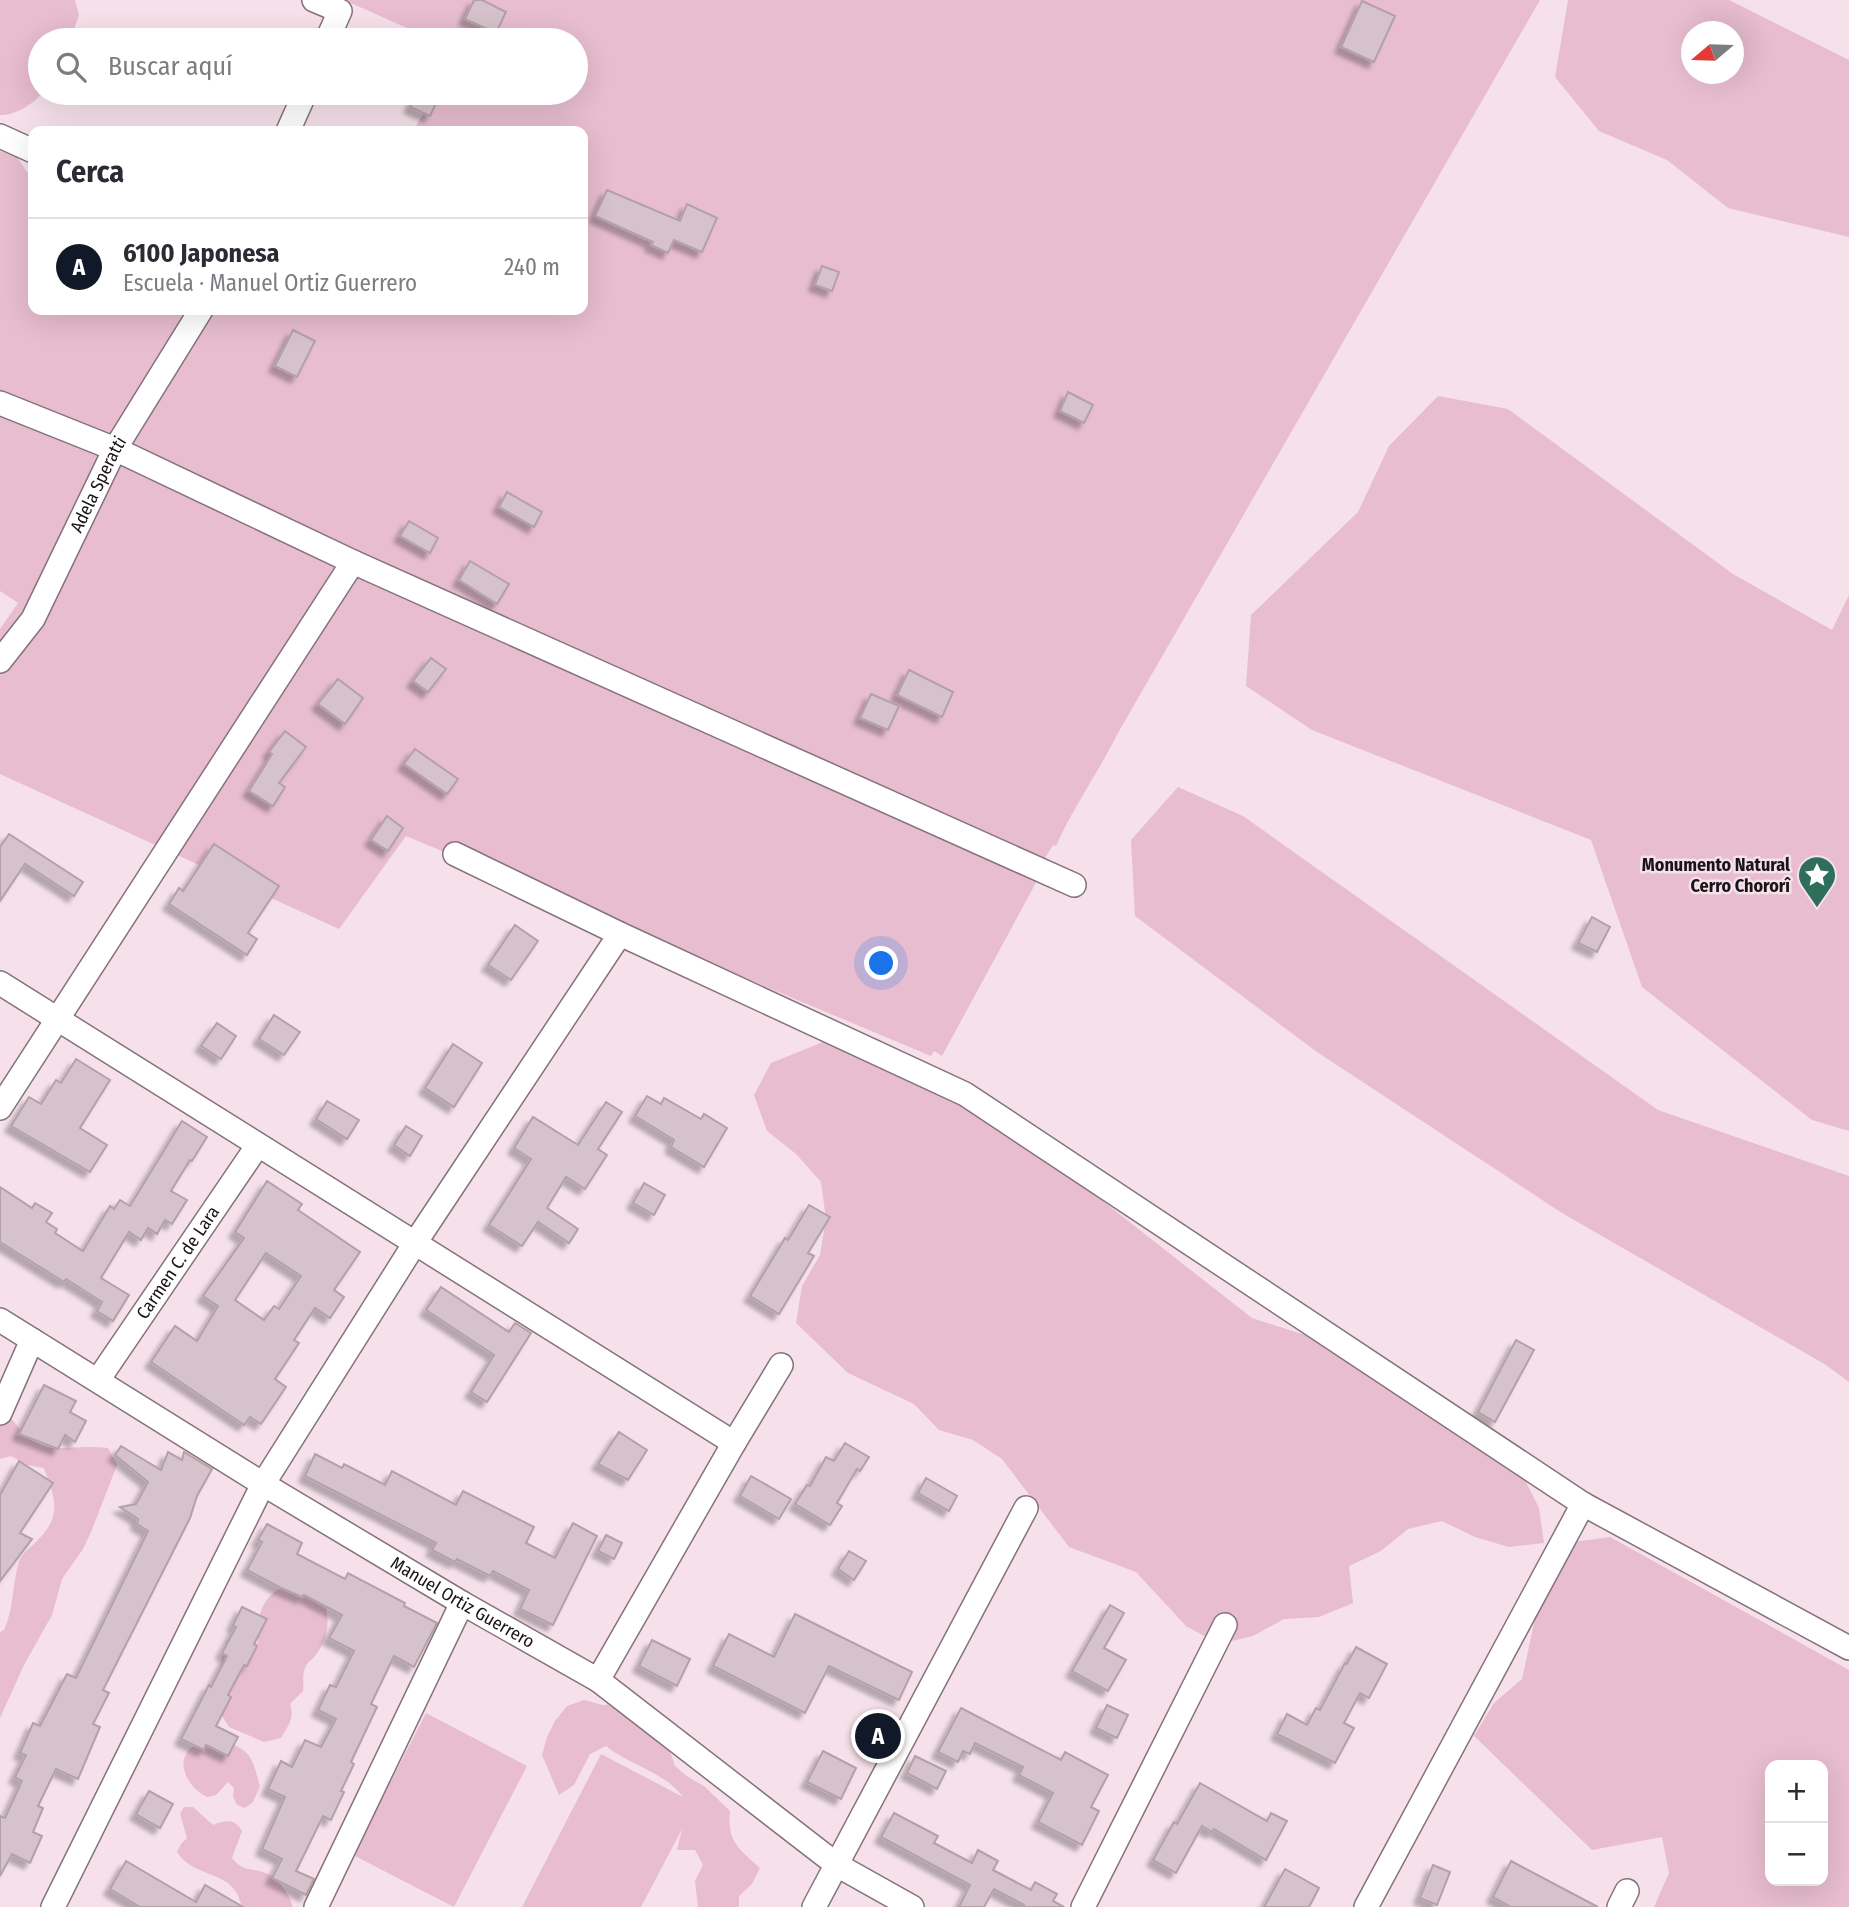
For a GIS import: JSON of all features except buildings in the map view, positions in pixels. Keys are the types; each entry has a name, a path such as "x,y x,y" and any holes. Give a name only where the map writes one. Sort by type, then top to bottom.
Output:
{"street":[{"path":"314,0 340,11 332,28"},
{"path":"290,126 299,105"},
{"path":"0,136 28,149"},
{"name":"Adela Speratti","path":"0,662 33,619 115,449 198,315"},
{"path":"0,403 115,449 353,562 1073,886"},
{"path":"0,1108 353,562"},
{"path":"455,854 620,934 965,1094 1583,1504 1849,1648"},
{"path":"53,1907 263,1484 415,1243 620,934"},
{"path":"0,983 734,1443"},
{"name":"Carmen C. de Lara","path":"98,1380 258,1145"},
{"name":"Manuel Ortiz Guerrero","path":"0,1320 263,1484 598,1680 837,1865 912,1907"},
{"path":"0,1413 32,1340"},
{"path":"598,1680 781,1365"},
{"path":"1366,1907 1583,1504"},
{"path":"814,1907 1026,1508"},
{"path":"316,1907 463,1603"},
{"path":"1083,1907 1225,1625"}],"shaded area":[{"path":"0,0 75,0 79,15 74,28 28,28 28,105 11,114 0,115"},
{"path":"344,0 1540,0 1118,733 1056,846 1053,845 1034,877 1038,879 942,1056 934,1051 931,1056 406,836 339,929 0,774 0,629 18,603 0,591 0,151 17,157 28,172 28,315 588,315 588,126 416,126 429,105 588,105 588,28 407,28"},
{"path":"1568,0 1729,0 1849,60 1849,237 1728,208 1667,160 1599,131 1555,77"},
{"path":"1438,396 1508,409 1733,574 1832,630 1849,595 1849,1131 1812,1120 1642,987 1591,840 1312,730 1246,686 1251,615 1358,512 1389,446"},
{"path":"1178,787 1243,816 1658,1110 1849,1176 1849,1382 1826,1365 1562,1213 1317,1052 1135,916 1131,840"},
{"path":"838,1036 877,1038 1054,1160 1252,1318 1354,1351 1524,1478 1539,1508 1544,1543 1509,1547 1475,1537 1442,1521 1408,1529 1381,1551 1349,1566 1353,1603 1319,1617 1284,1619 1253,1636 1219,1644 1186,1626 1136,1572 1069,1547 1002,1459 973,1440 939,1430 914,1404 848,1373 796,1323 802,1286 820,1255 826,1219 821,1182 796,1154 767,1131 754,1095 771,1063"},
{"path":"12,1369 23,1383 11,1418 22,1432 33,1441 54,1448 108,1448 117,1465 91,1532 83,1549 62,1579 52,1615 24,1665 0,1718 0,1632 4,1630 10,1613 19,1562 24,1553 45,1532 54,1515 53,1498 44,1468 27,1465 11,1456 0,1459 0,1382"},
{"path":"1610,1537 1849,1670 1849,1907 1654,1907 1669,1873 1662,1837 1592,1850 1474,1736 1494,1703 1522,1679 1538,1605 1573,1542"},
{"path":"285,1586 323,1597 327,1612 326,1635 320,1649 305,1668 303,1691 290,1704 292,1714 288,1726 281,1738 264,1742 229,1727 220,1713 227,1687 234,1684 221,1676 220,1667 226,1641 242,1638 258,1644 259,1617 265,1602"},
{"path":"584,1700 603,1705 622,1704 663,1731 675,1766 704,1786 730,1811 730,1830 736,1844 760,1868 752,1884 739,1896 739,1907 698,1907 695,1881 703,1865 695,1850 677,1850 682,1829 641,1907 522,1907 601,1754 683,1797 667,1781 606,1746 590,1754 574,1785 559,1795 542,1755 555,1721 567,1706"},
{"path":"426,1713 527,1766 454,1907 353,1855"},
{"path":"223,1741 245,1752 255,1768 260,1786 253,1802 245,1808 237,1805 233,1797 234,1788 228,1782 216,1795 207,1797 195,1789 186,1776 184,1761 191,1748 202,1743"},
{"path":"184,1807 193,1807 213,1825 226,1821 236,1824 242,1831 232,1858 243,1867 274,1878 286,1891 293,1907 242,1907 231,1885 183,1860 177,1852 187,1838 180,1814"}],"place":[{"name":"Monumento Natural Cerro Chororî","path":"1817,909"},
{"name":"6100 Japonesa","path":"878,1736"}]}
